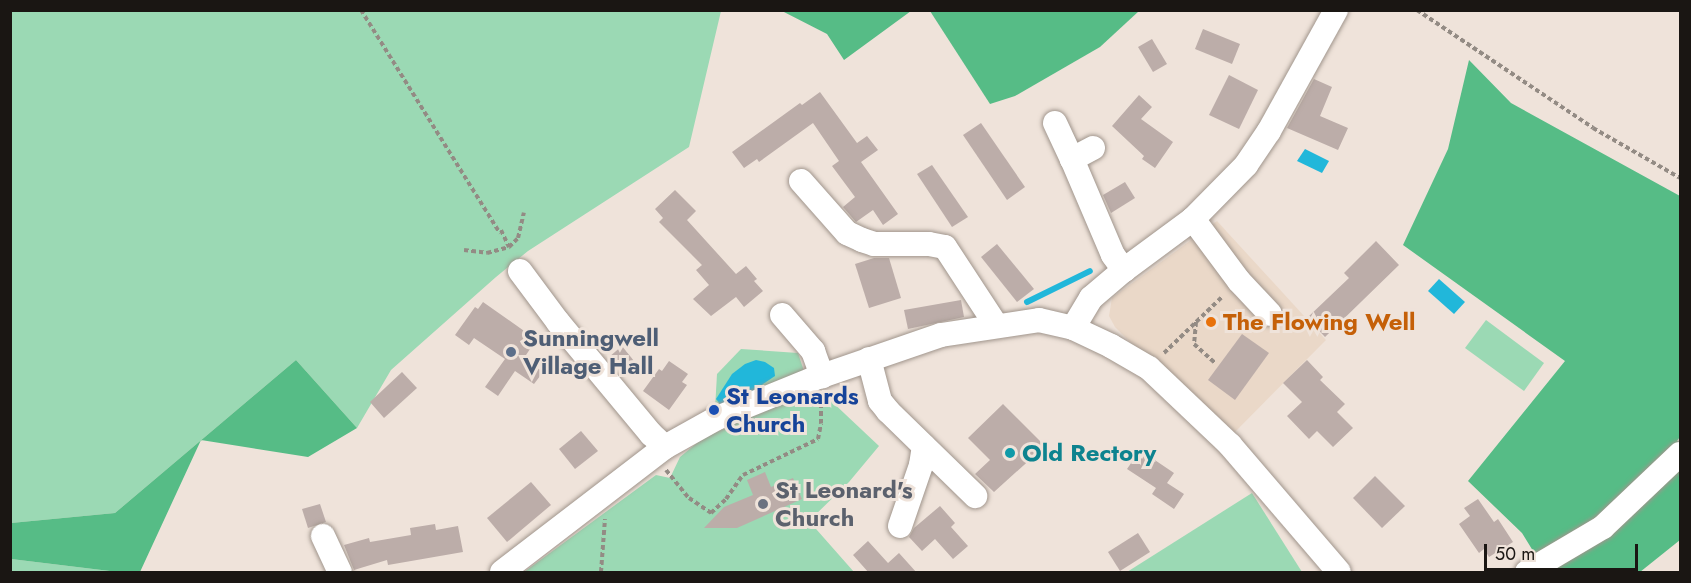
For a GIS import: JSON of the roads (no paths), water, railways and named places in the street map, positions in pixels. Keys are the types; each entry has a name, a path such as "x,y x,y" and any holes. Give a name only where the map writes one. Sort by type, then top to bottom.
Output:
{"street":[{"path":"1073,328 1091,298 1124,270 1193,219 1246,165 1269,132 1336,10"},
{"path":"1055,123 1113,255 1124,270"},
{"path":"1072,159 1093,148"},
{"path":"801,181 847,232 862,240 874,244 948,242 996,325"},
{"path":"1193,219 1239,281 1270,314"},
{"path":"516,263 558,322 651,434 659,451"},
{"path":"782,315 813,351 818,378"},
{"path":"502,573 659,451 728,413 941,334 1039,320 1073,328 1149,368 1230,445 1339,573"},
{"path":"869,359 880,401 975,496"},
{"path":"900,526 921,465 924,446"},
{"path":"1528,572 1603,527 1680,454"},
{"path":"323,536 340,573"}],"water":[{"path":"1305,149 1329,161 1322,173 1297,161"},
{"path":"1439,279 1465,302 1454,314 1428,291"},
{"path":"756,360 765,362 774,368 775,376 753,391 721,405 716,399 732,374 745,364"}],"waterway":[{"path":"1027,302 1090,271"}],"place":[{"name":"The Flowing Well","path":"1211,322"},
{"name":"Sunningwell Village Hall","path":"511,352"},
{"name":"St Leonards Church","path":"714,410"},
{"name":"Old Rectory","path":"1010,453"},
{"name":"St Leonard's Church","path":"763,504"}]}
